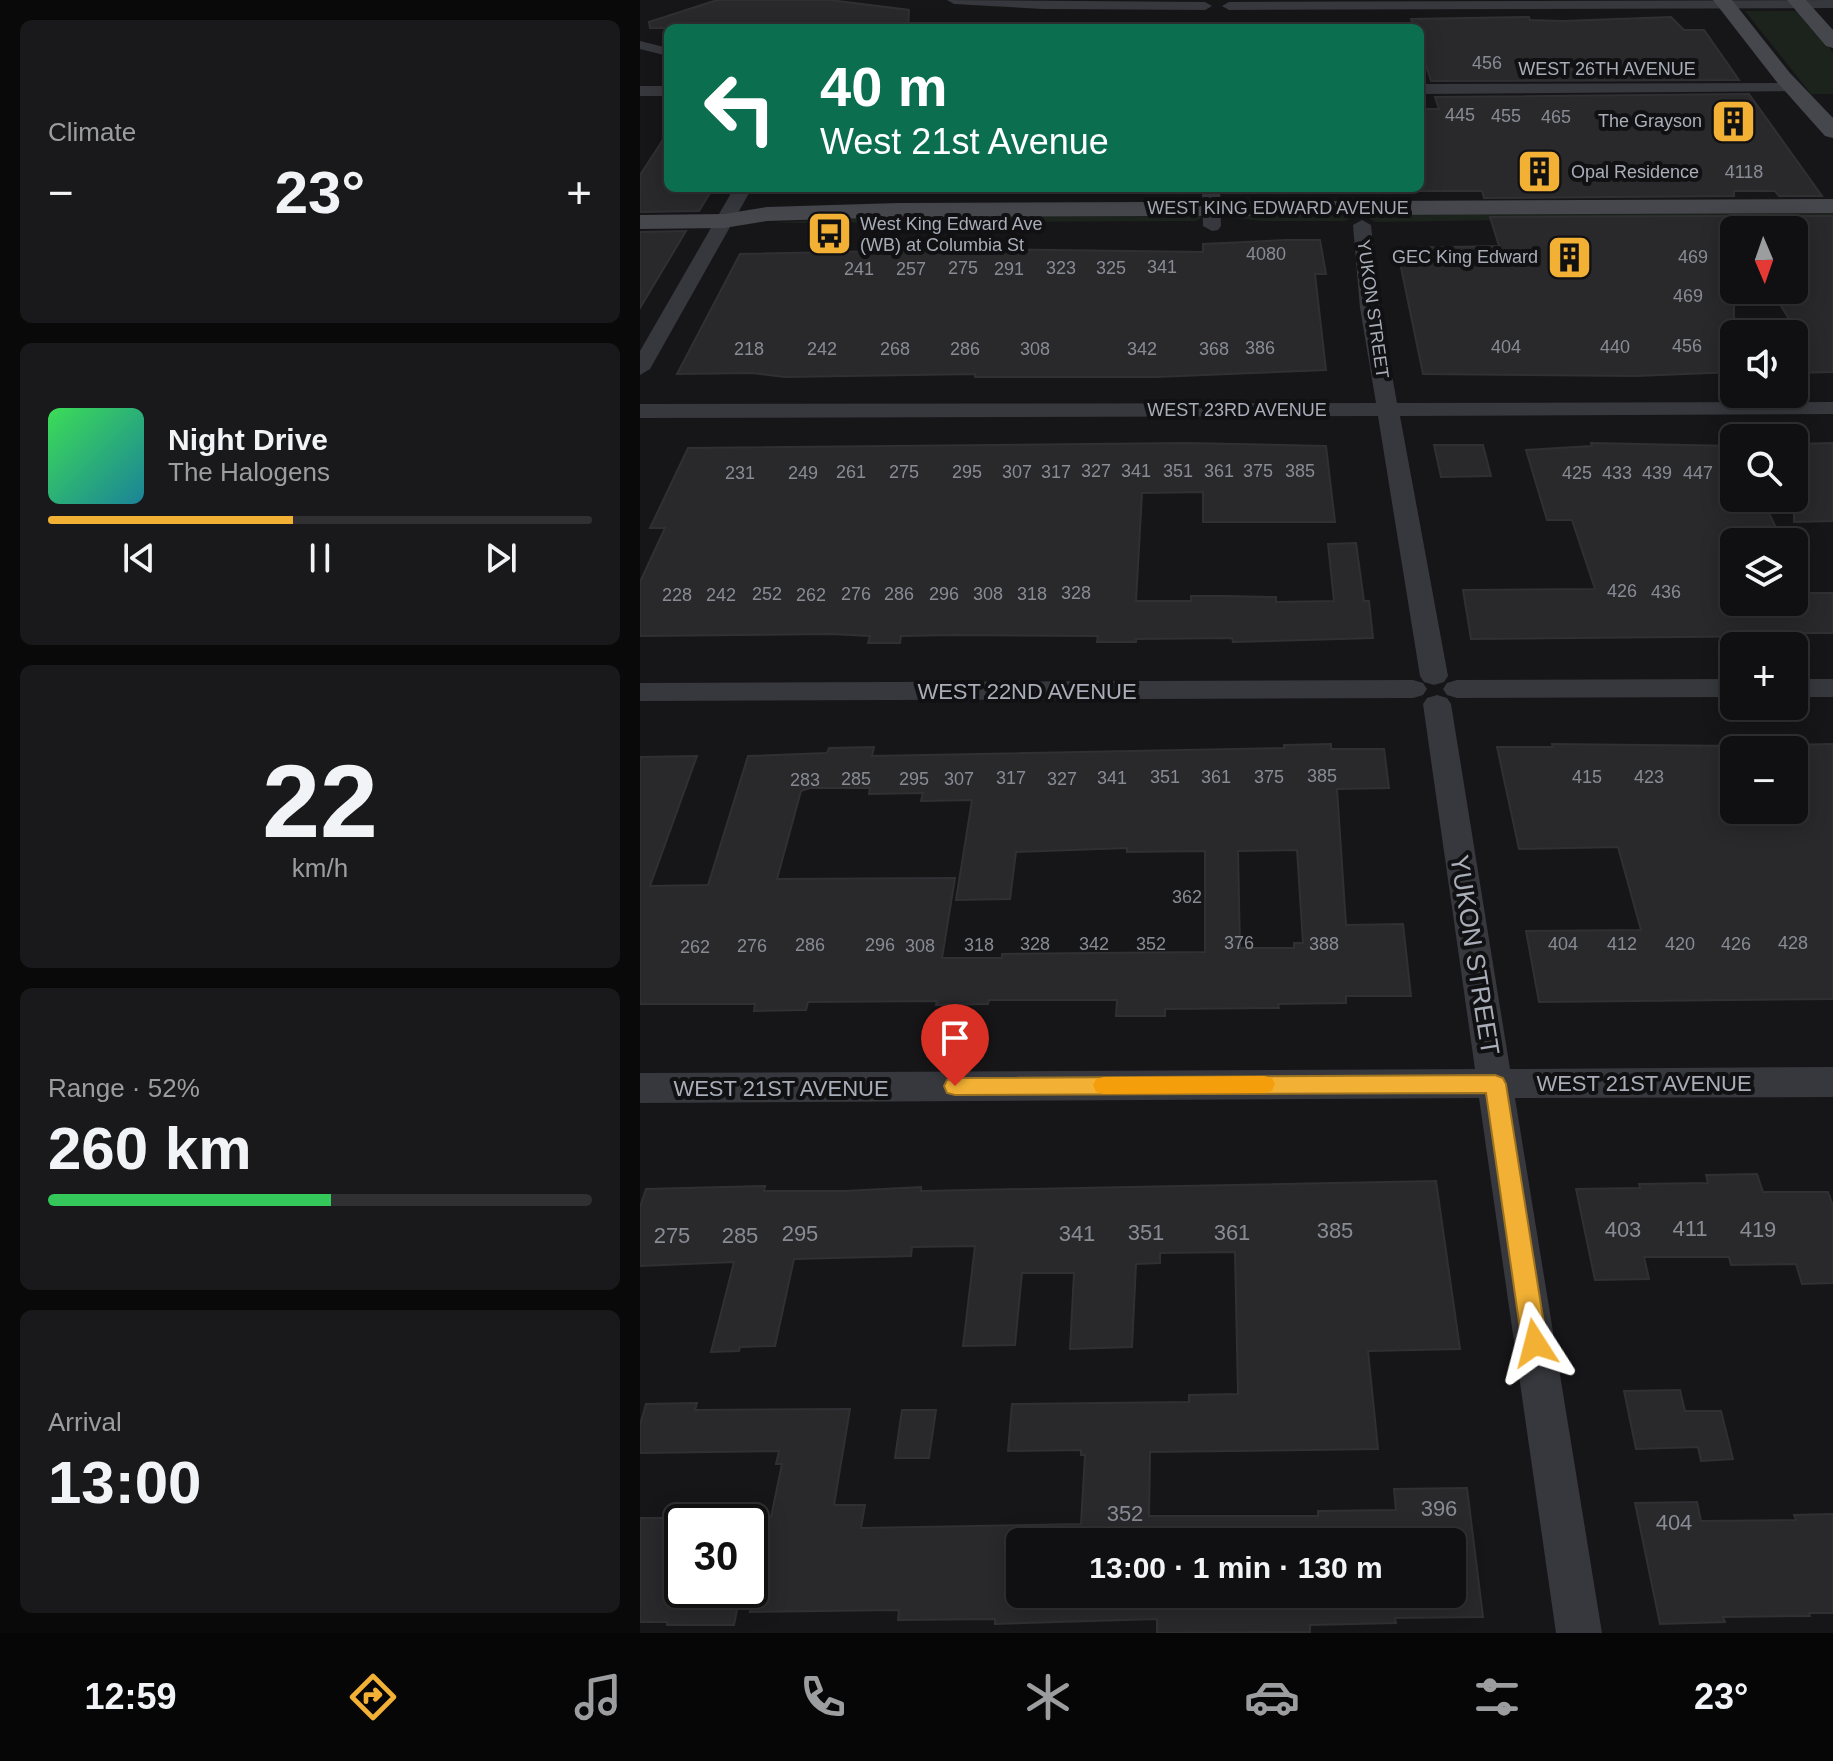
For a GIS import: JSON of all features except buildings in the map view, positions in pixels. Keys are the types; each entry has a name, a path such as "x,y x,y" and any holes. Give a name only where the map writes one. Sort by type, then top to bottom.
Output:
{"main road":[{"path":"1724,2 1793,88 1833,131"},
{"path":"1798,2 1833,42"},
{"name":"WEST KING EDWARD AVENUE","path":"640,222 724,221 761,228 1211,208 1833,206"},
{"name":"WEST KING EDWARD AVENUE","path":"1211,208 1362,225 1833,224"}],"street":[{"path":"954,0 1216,7 1724,2 1833,4"},
{"path":"640,45 664,51"},
{"name":"WEST 26TH AVENUE","path":"1424,89 1793,88"},
{"path":"640,91 664,91"},
{"path":"640,369 741,192"},
{"name":"YUKON STREET","path":"1362,225 1370,308 1435,689 1579,1633"},
{"name":"WEST 23RD AVENUE","path":"640,411 1833,408"},
{"name":"WEST 22ND AVENUE","path":"640,692 1720,688"},
{"path":"1808,688 1833,688"},
{"name":"WEST 21ST AVENUE","path":"640,1088 1833,1082"}],"shaded area":[{"path":"1745,11 1797,11 1833,52 1833,94 1811,94"},
{"path":"1833,210 1833,215 1376,222 1370,219 1368,212"},
{"path":"1347,212 1349,219 1345,221 1237,218 1237,213"},
{"path":"903,214 1201,214 1196,221 772,223"}],"slow traffic":[{"path":"1104,1085 1264,1084"}],"place":[{"name":"The Grayson","path":"1733,121"},
{"name":"Opal Residence","path":"1540,172"},
{"name":"West King Edward Ave (WB) at Columbia St","path":"829,234"},
{"name":"GEC King Edward","path":"1569,257"}],"route":[{"path":"955,1086 1495,1084 1535,1343"}]}
